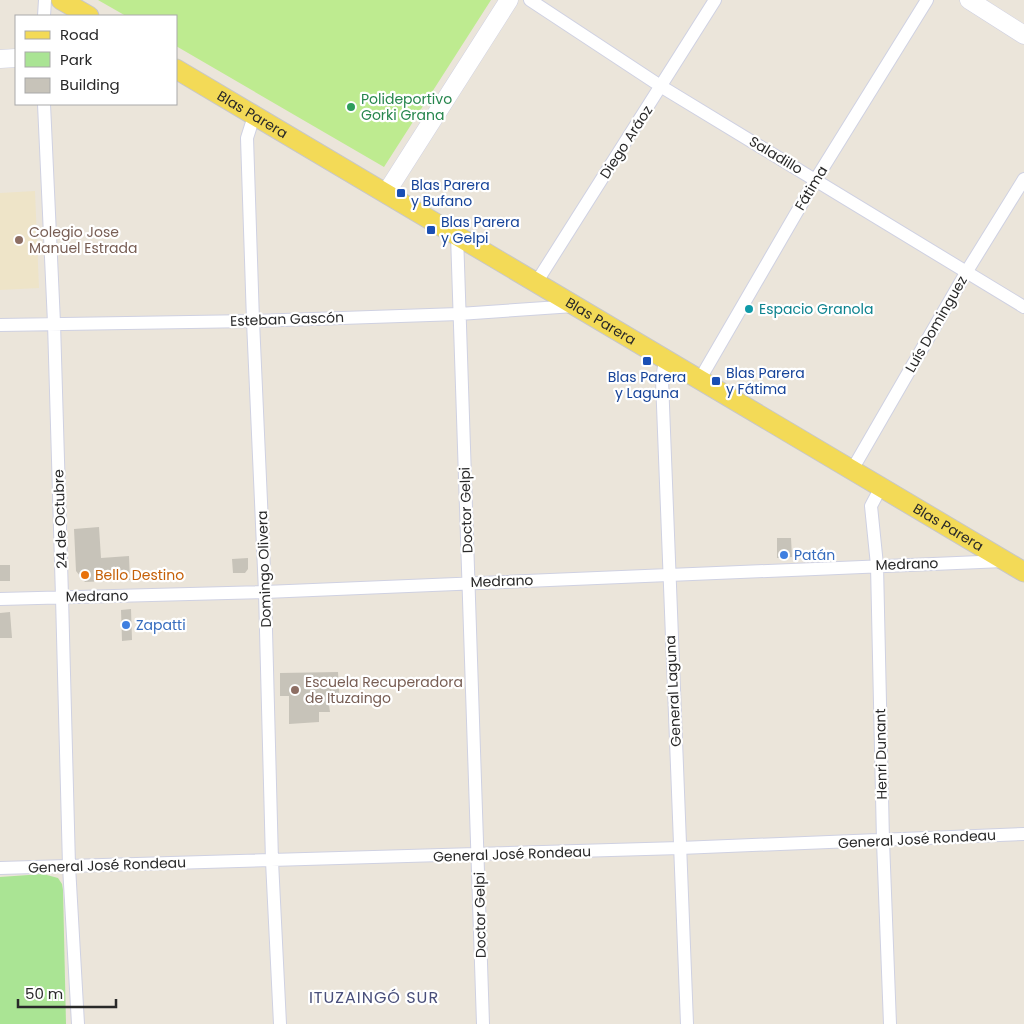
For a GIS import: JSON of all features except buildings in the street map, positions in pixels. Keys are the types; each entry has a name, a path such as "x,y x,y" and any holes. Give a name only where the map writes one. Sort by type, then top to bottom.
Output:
{"main road":[{"path":"61,0 86,15"},
{"name":"Blas Parera","path":"178,70 1024,572"}],"street":[{"path":"44,15 45,0"},
{"path":"386,193 509,0"},
{"name":"Saladillo","path":"530,0 662,86 1024,307"},
{"name":"Diego Aráoz","path":"536,283 715,0"},
{"name":"Fátima","path":"700,379 816,179 927,0"},
{"path":"969,0 1024,35"},
{"path":"0,59 15,58"},
{"name":"24 de Octubre","path":"44,105 54,323 69,866 78,1024"},
{"name":"Domingo Olivera","path":"254,116 247,138 253,321 266,592 272,861 280,1024"},
{"name":"Luís Dominguez","path":"852,470 967,271 1024,179"},
{"name":"Doctor Gelpi","path":"457,236 482,1024"},
{"name":"Esteban Gascón","path":"0,325 253,321 459,314 574,306"},
{"name":"General Laguna","path":"665,359 662,380 668,575 686,1024"},
{"name":"Henri Dunant","path":"881,487 871,506 877,566 883,841 890,1024"},
{"name":"Medrano","path":"0,599 266,592 468,582 1004,561"},
{"name":"General José Rondeau","path":"0,868 478,855 883,841 1024,834"}],"shaded area":[{"name":"Colegio Jose Manuel Estrada","path":"35,191 39,288 0,290 0,193"}],"green space":[{"name":"Polideportivo Gorki Grana","path":"98,0 491,0 384,167 178,47 178,15 124,15"},
{"path":"43,874 58,878 63,890 66,1024 0,1024 0,877"}],"place":[{"name":"Polideportivo Gorki Grana","path":"351,107"},
{"name":"Blas Parera y Bufano","path":"401,193"},
{"name":"Blas Parera y Gelpi","path":"431,230"},
{"name":"Colegio Jose Manuel Estrada","path":"19,240"},
{"name":"Espacio Granola","path":"749,309"},
{"name":"Blas Parera y Laguna","path":"647,361"},
{"name":"Blas Parera y Fátima","path":"716,381"},
{"name":"Patán","path":"784,555"},
{"name":"Bello Destino","path":"85,575"},
{"name":"Zapatti","path":"126,625"},
{"name":"Escuela Recuperadora de Ituzaingo","path":"295,690"}],"district":[{"name":"ITUZAINGÓ SUR","path":"374,997"}]}
